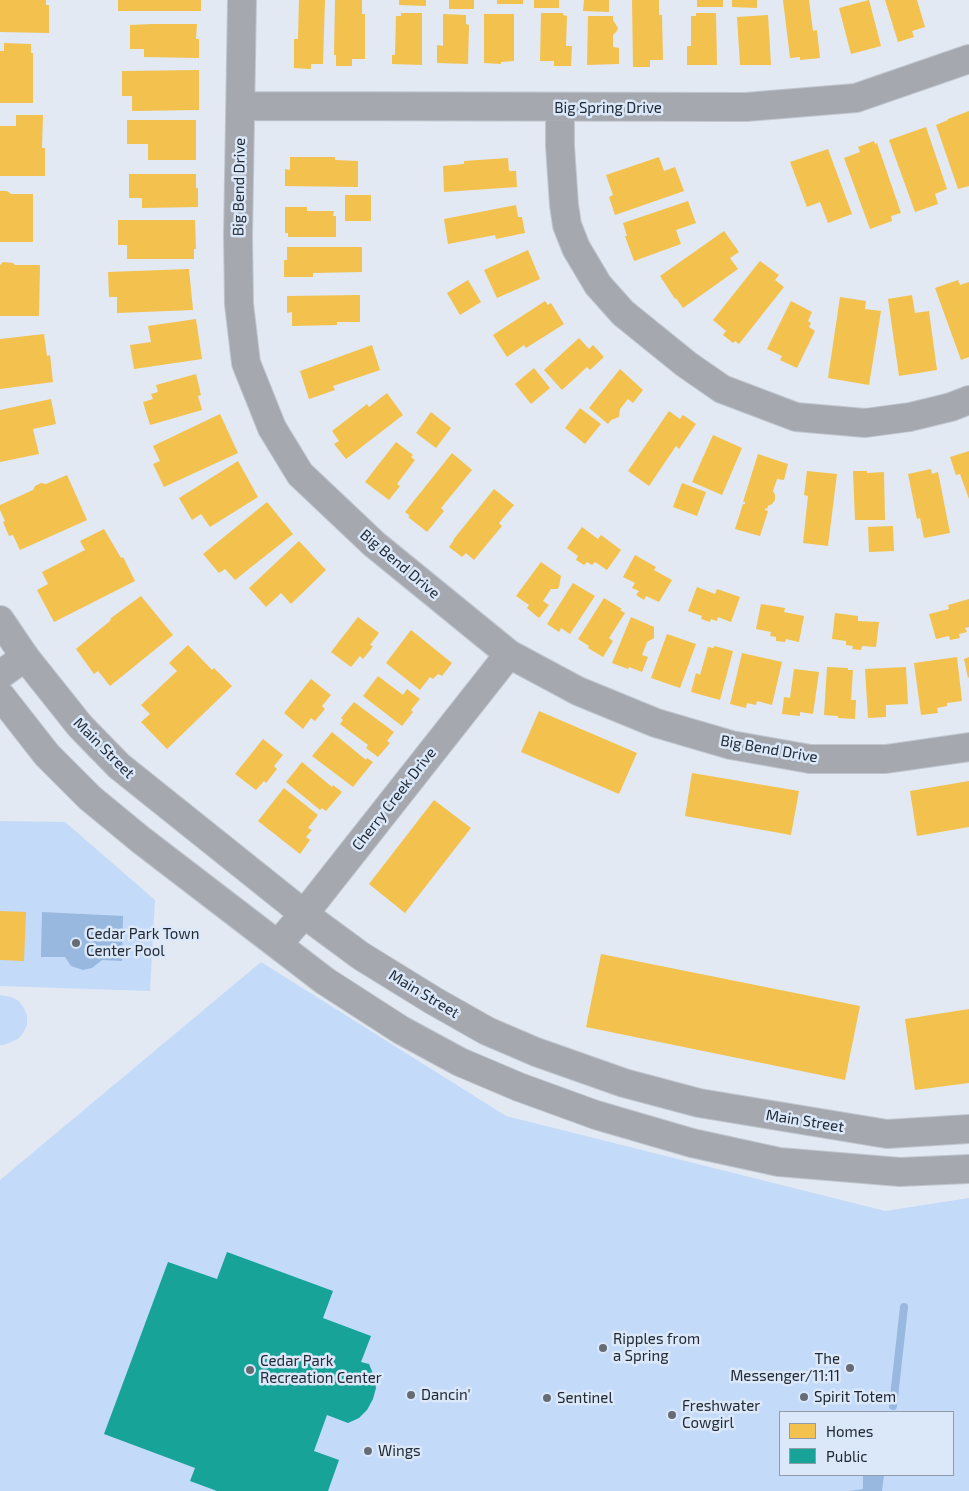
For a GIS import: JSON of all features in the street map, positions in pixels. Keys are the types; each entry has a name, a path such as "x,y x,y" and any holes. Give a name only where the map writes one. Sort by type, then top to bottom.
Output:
{"street":[{"name":"Big Bend Drive","path":"242,0 238,237 239,304 246,363 272,428 300,474 374,544 509,654 578,691 656,724 731,745 810,759 886,759 969,748"},
{"name":"Big Spring Drive","path":"240,106 746,107 856,98 969,59"},
{"path":"560,108 560,146 564,205 567,225 576,248 598,285 624,313 686,364 722,389 796,417 865,423 910,417 951,407 969,400"},
{"name":"Main Street","path":"0,620 25,657 80,726 119,766 304,914 361,956 434,1001 488,1031 536,1052 624,1083 699,1103 887,1134 969,1128"},
{"name":"Cherry Creek Drive","path":"278,944 304,914 509,654"},
{"path":"0,675 25,657"},
{"path":"0,695 47,755 90,798 142,840 325,981 401,1030 460,1062 596,1115 692,1143 779,1162 900,1172 969,1169"},
{"path":"519,1086 536,1052"},
{"path":"887,1134 887,1171"}],"shaded area":[{"name":"Cedar Park Town Center Pool","path":"0,821 65,822 155,900 150,991 0,986"},
{"path":"42,912 123,916 122,961 102,960 92,968 83,970 71,966 65,957 41,957"},
{"path":"261,962 506,1116 885,1211 969,1198 969,1491 0,1491 0,1180"},
{"path":"0,995 19,1001 27,1016 27,1025 23,1033 18,1039 4,1045 0,1045"},
{"path":"863,1476 884,1476 882,1491 849,1491 863,1489"}],"building: Homes":[{"path":"0,0 46,0 46,5 49,5 49,33 0,32"},
{"path":"118,0 201,0 201,11 118,11"},
{"path":"299,0 325,0 323,64 311,64 311,69 294,68 294,39 298,39"},
{"path":"335,0 362,0 362,14 365,14 365,59 352,59 352,66 336,66 336,55 334,55"},
{"path":"399,0 426,0 426,6 399,5"},
{"path":"449,0 474,0 474,9 449,9"},
{"path":"497,0 523,0 523,4 497,4"},
{"path":"534,0 559,0 559,8 534,8"},
{"path":"584,0 609,0 609,12 583,11"},
{"path":"632,0 659,0 659,15 662,15 663,60 650,60 650,67 633,67"},
{"path":"697,0 723,0 723,7 697,7"},
{"path":"732,0 757,0 757,8 732,7"},
{"path":"783,0 809,0 813,31 817,30 820,58 800,60 800,57 790,58"},
{"path":"869,0 881,46 851,54 839,8"},
{"path":"885,0 917,0 925,27 912,31 914,37 898,42"},
{"path":"401,13 422,13 422,65 392,64 392,55 395,55 396,16 401,16"},
{"path":"541,13 563,13 563,15 567,16 566,46 572,46 571,66 554,66 554,61 540,61"},
{"path":"696,13 716,13 717,65 687,65 687,46 691,46 691,16 696,16"},
{"path":"443,14 466,15 466,24 469,25 468,64 437,63 437,45 443,46"},
{"path":"484,14 514,14 514,61 501,62 501,64 484,63"},
{"path":"768,15 771,65 740,65 737,17"},
{"path":"588,16 613,16 613,20 618,28 613,35 613,47 619,48 619,64 587,65"},
{"path":"197,24 196,39 199,39 199,58 144,57 144,49 130,49 130,25"},
{"path":"4,43 31,44 31,53 33,53 33,103 0,103 0,51 4,51"},
{"path":"199,70 199,110 132,111 132,96 122,96 122,71"},
{"path":"969,111 969,186 958,189 936,125"},
{"path":"16,115 43,115 42,148 45,148 45,176 0,176 0,126 16,126"},
{"path":"127,120 196,120 196,160 148,160 148,144 127,144"},
{"path":"926,127 947,189 935,194 938,204 915,212 889,140"},
{"path":"874,141 875,144 877,143 901,213 891,216 892,221 870,229 844,158 860,152 858,147"},
{"path":"828,149 852,214 828,223 820,202 807,207 790,162"},
{"path":"290,157 335,157 335,160 358,161 358,187 285,186 285,169 290,170"},
{"path":"659,157 664,171 675,167 684,191 615,215 609,197 613,195 606,175"},
{"path":"508,158 509,171 516,171 517,187 444,192 443,166 464,164 464,161"},
{"path":"129,174 196,174 198,207 142,208 142,198 129,198"},
{"path":"0,191 7,191 11,194 33,194 33,242 0,242"},
{"path":"345,195 371,195 371,221 345,221"},
{"path":"688,201 696,223 676,230 681,244 634,261 625,236 627,236 623,223"},
{"path":"516,205 518,217 522,217 525,233 496,239 495,235 448,244 444,219"},
{"path":"285,207 307,207 307,211 334,211 333,216 336,216 336,237 288,237 288,233 285,233"},
{"path":"118,220 195,220 196,249 194,249 194,259 127,259 127,245 118,245"},
{"path":"724,231 739,252 730,258 738,269 683,308 660,276"},
{"path":"287,247 362,247 362,272 313,273 313,277 284,277 284,260 287,260"},
{"path":"528,250 540,279 497,298 484,270"},
{"path":"760,261 779,275 775,280 784,287 739,344 735,341 733,343 723,335 726,331 713,320"},
{"path":"3,262 15,265 40,265 39,316 0,316 0,265"},
{"path":"189,269 193,310 117,313 117,297 109,297 108,272"},
{"path":"468,280 481,302 460,315 447,293"},
{"path":"958,280 960,285 969,282 969,357 961,360 935,288"},
{"path":"360,295 360,322 337,322 337,325 292,326 292,312 287,313 287,296"},
{"path":"912,295 915,313 929,311 937,370 899,376 888,299"},
{"path":"840,297 866,301 865,309 881,311 869,385 828,378"},
{"path":"545,301 548,305 551,303 564,324 526,348 524,345 507,357 493,335"},
{"path":"791,301 812,312 808,321 811,323 809,327 815,331 797,368 780,360 782,356 767,349"},
{"path":"196,319 202,359 134,369 130,345 151,342 148,326"},
{"path":"44,334 47,356 50,355 53,382 0,389 0,339"},
{"path":"579,338 589,349 593,345 604,357 590,370 587,367 562,390 544,370"},
{"path":"372,345 380,370 333,386 335,390 309,399 300,371"},
{"path":"534,368 550,388 531,404 515,384"},
{"path":"620,369 643,390 633,403 628,399 620,409 619,417 611,420 608,424 589,408"},
{"path":"196,374 201,395 198,396 202,410 150,425 143,402 153,399 151,394 158,392 156,385"},
{"path":"387,393 403,415 346,459 334,444 339,441 332,431 367,404 369,407"},
{"path":"51,399 56,424 33,429 39,454 0,462 0,410"},
{"path":"580,408 601,424 585,444 565,428"},
{"path":"669,411 680,419 683,415 696,424 679,449 676,446 649,486 628,471"},
{"path":"431,412 451,428 436,448 416,433"},
{"path":"220,414 238,453 164,487 153,464 160,461 153,446"},
{"path":"713,435 742,448 722,495 692,482"},
{"path":"396,442 413,455 411,457 415,460 397,484 400,486 389,500 365,482"},
{"path":"969,451 969,499 960,474 956,475 950,457"},
{"path":"452,453 472,470 441,508 444,511 427,532 408,517 410,516 405,512"},
{"path":"758,454 788,464 784,480 777,479 773,491 775,500 767,509 765,508 768,511 760,536 735,529 743,504 745,504 743,502"},
{"path":"238,461 258,497 210,527 201,514 192,520 179,498"},
{"path":"931,469 932,474 938,472 950,533 924,538 920,518 917,519 908,474"},
{"path":"807,471 837,474 828,546 803,543 808,496 804,495"},
{"path":"853,471 867,471 867,473 884,472 885,520 855,520"},
{"path":"67,475 87,520 20,550 13,535 9,536 3,522 5,521 0,505 33,490 35,486 41,483 46,484"},
{"path":"682,483 706,492 697,516 673,507"},
{"path":"494,489 514,505 499,523 502,526 474,560 466,553 462,557 449,547"},
{"path":"267,502 293,534 235,580 225,569 219,573 203,554"},
{"path":"893,526 894,551 869,552 868,527"},
{"path":"582,527 598,539 601,535 621,550 607,570 595,562 592,565 587,562 584,565 576,560 578,556 567,548"},
{"path":"104,529 121,558 123,557 135,581 54,622 37,590 48,584 42,572 85,550 80,541"},
{"path":"299,541 326,570 291,604 281,593 266,607 249,588"},
{"path":"635,555 656,567 654,570 672,580 659,602 646,596 644,600 636,595 639,591 632,588 635,583 623,577"},
{"path":"541,562 561,576 559,587 551,589 543,601 549,605 539,618 527,608 529,605 516,596"},
{"path":"573,583 595,596 570,634 561,628 559,632 547,624"},
{"path":"697,587 715,594 717,589 740,597 731,622 718,617 717,621 711,619 710,622 701,619 702,616 688,611"},
{"path":"141,596 173,635 110,686 98,671 94,674 76,649 110,621 111,618"},
{"path":"604,598 622,609 620,610 625,613 609,638 613,641 603,657 578,639"},
{"path":"969,599 969,627 965,628 967,632 959,634 960,638 950,640 949,636 936,639 929,614 949,609 948,605"},
{"path":"761,604 785,608 784,612 804,616 799,642 786,639 785,642 776,641 776,637 770,636 771,632 756,629"},
{"path":"835,613 858,616 858,621 879,622 876,647 862,646 861,650 852,649 853,646 846,645 846,641 832,639"},
{"path":"358,617 379,633 370,645 373,646 363,659 360,656 351,667 331,652"},
{"path":"631,617 654,627 654,638 647,642 642,655 648,657 642,672 612,663"},
{"path":"411,630 452,663 442,676 438,674 433,679 430,677 420,690 386,663"},
{"path":"667,634 696,644 680,688 651,678"},
{"path":"188,645 212,670 214,668 232,686 167,749 141,722 150,714 141,705 177,671 169,663"},
{"path":"714,646 733,651 720,700 691,692 696,673 700,675 708,647 714,648"},
{"path":"742,653 782,662 772,705 757,701 756,705 747,703 746,708 730,704"},
{"path":"957,657 962,701 947,703 947,706 937,708 938,713 921,715 914,663"},
{"path":"969,657 969,677 968,678 964,659"},
{"path":"827,667 853,670 851,700 856,700 855,719 824,715"},
{"path":"906,667 908,704 886,705 886,717 868,718 865,669"},
{"path":"794,669 819,672 813,714 800,712 800,716 782,714 784,697 790,698"},
{"path":"378,676 403,695 407,689 420,699 402,726 363,696"},
{"path":"311,679 331,695 322,706 325,709 315,721 311,718 303,729 284,713"},
{"path":"354,702 394,732 387,741 390,743 378,757 366,748 368,745 340,724 343,720 341,718"},
{"path":"539,711 637,753 619,794 521,752"},
{"path":"332,732 366,760 367,758 373,762 353,787 312,756"},
{"path":"263,739 283,755 274,766 277,769 266,783 264,781 256,790 235,774"},
{"path":"302,762 332,787 333,785 342,792 326,811 322,808 320,810 286,782"},
{"path":"692,773 799,791 791,835 685,816"},
{"path":"969,781 969,827 917,836 910,791"},
{"path":"284,788 318,815 308,828 312,830 306,837 310,840 300,854 258,821"},
{"path":"434,800 471,828 405,913 369,884"},
{"path":"0,911 26,912 24,961 0,960"},
{"path":"601,954 860,1006 845,1080 586,1027"},
{"path":"969,1009 969,1083 915,1090 905,1019"}],"building: Public":[{"name":"Cedar Park Recreation Center","path":"227,1252 333,1291 323,1318 371,1336 361,1362 369,1364 374,1376 376,1388 373,1399 367,1410 359,1418 348,1423 327,1415 314,1451 339,1460 328,1491 217,1491 190,1481 195,1468 104,1434 168,1262 217,1279"}],"waterway":[{"path":"893,1406 904,1307"}],"place":[{"name":"Cedar Park Town Center Pool","path":"76,943"},
{"name":"Ripples from a Spring","path":"603,1348"},
{"name":"The Messenger/11:11","path":"850,1368"},
{"name":"Cedar Park Recreation Center","path":"250,1370"},
{"name":"Dancin'","path":"411,1395"},
{"name":"Spirit Totem","path":"804,1397"},
{"name":"Sentinel","path":"547,1398"},
{"name":"Freshwater Cowgirl","path":"672,1415"},
{"name":"Wings","path":"368,1451"}]}
